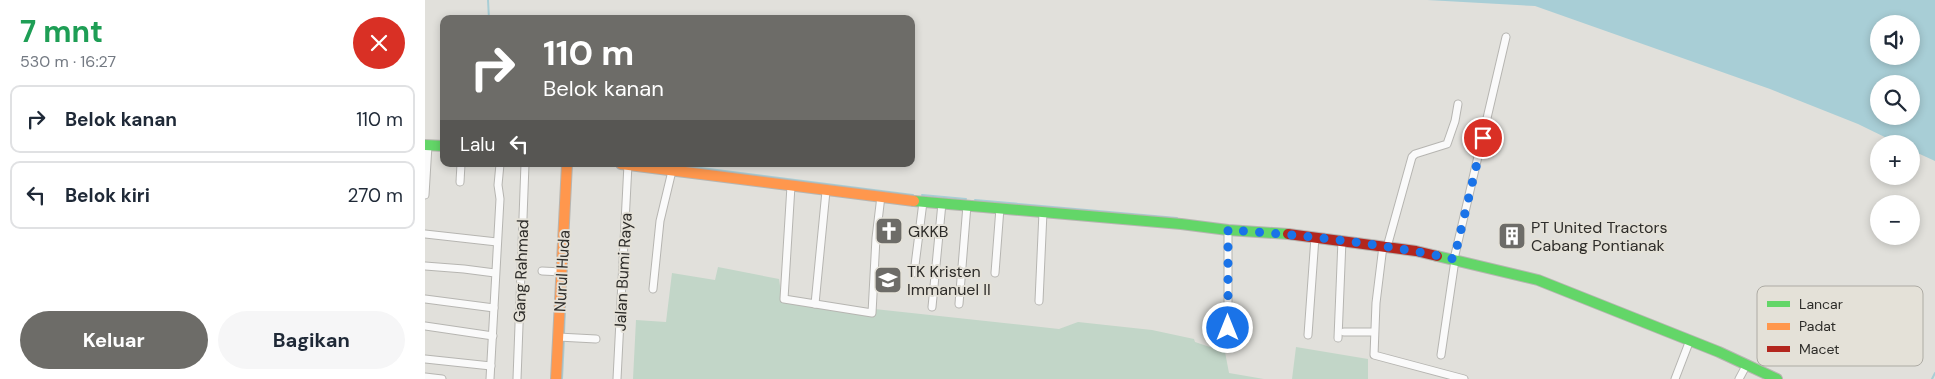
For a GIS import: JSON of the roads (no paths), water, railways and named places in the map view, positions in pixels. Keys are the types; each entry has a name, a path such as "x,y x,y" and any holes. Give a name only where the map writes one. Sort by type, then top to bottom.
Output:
{"main road":[{"path":"427,145 440,146"},
{"name":"Nurul Huda","path":"556,379 562,337 562,272 567,167"},
{"path":"645,167 923,202 1228,230 1283,233 1385,246 1455,260 1538,280 1690,340 1777,379"}],"street":[{"path":"1441,355 1455,260 1506,37"},
{"path":"1458,104 1455,121 1447,144 1415,154 1412,157 1385,246 1374,332 1374,355 1464,379"},
{"path":"425,195 427,145"},
{"path":"460,182 461,167"},
{"path":"490,379 500,199 498,185 500,167"},
{"name":"Gang Rahmad","path":"517,379 525,167"},
{"name":"Jalan Bumi Raya","path":"617,379 625,167"},
{"path":"653,289 661,215 672,171"},
{"path":"791,186 784,299 872,313 876,238 881,196"},
{"path":"815,304 826,191"},
{"path":"914,273 923,202"},
{"path":"932,307 941,203"},
{"path":"959,304 967,205"},
{"path":"995,273 1000,208"},
{"path":"1039,301 1043,212"},
{"path":"1228,230 1228,347"},
{"path":"425,234 497,242"},
{"path":"1307,335 1315,237"},
{"path":"1338,338 1342,240"},
{"path":"425,266 464,268 495,273"},
{"path":"542,271 562,272"},
{"path":"425,299 494,308"},
{"path":"425,326 493,336"},
{"path":"1343,332 1374,332"},
{"path":"562,337 596,339"},
{"path":"1675,379 1690,340"},
{"path":"425,359 491,366"},
{"path":"1739,379 1747,364"},
{"path":"425,377 442,379"}],"water":[{"path":"1427,0 1935,0 1935,161 1920,154 1920,135 1881,135 1770,89 1535,6"}],"waterway":[{"path":"488,0 489,15"},
{"path":"694,167 913,195"},
{"path":"922,195 966,199"},
{"path":"975,200 1177,218"},
{"path":"564,334 568,234"},
{"path":"562,379 564,339"},
{"path":"1932,379 1935,373"}],"place":[{"name":"GKKB","path":"889,231"},
{"name":"PT United Tractors Cabang Pontianak","path":"1512,236"},
{"name":"TK Kristen Immanuel II","path":"888,280"}]}
